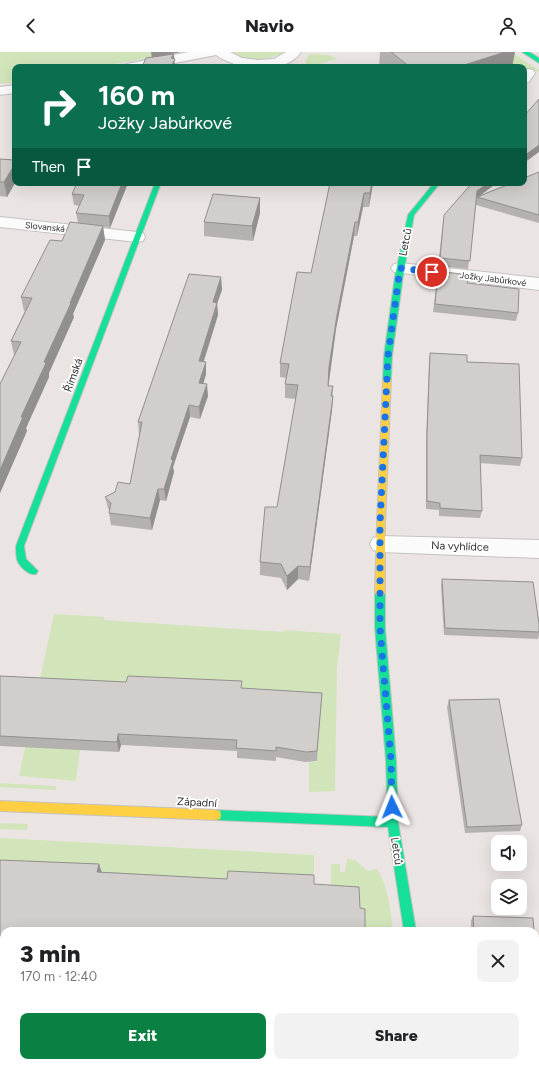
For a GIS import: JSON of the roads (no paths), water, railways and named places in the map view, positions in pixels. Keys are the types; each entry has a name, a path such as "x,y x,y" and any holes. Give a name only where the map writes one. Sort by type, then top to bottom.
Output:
{"street":[{"path":"146,64 211,52"},
{"path":"221,52 232,59 244,63 265,64 281,64 294,52"},
{"path":"525,52 539,61"},
{"path":"0,91 12,89"},
{"name":"Římská","path":"33,571 26,567 22,562 19,554 20,546 157,186"},
{"name":"Letců","path":"409,927 393,822 391,760 380,628 381,544 388,356 400,268 411,215 435,186"},
{"name":"Slovanská","path":"0,222 137,237"},
{"name":"Jožky Jabůrkové","path":"400,268 539,284"},
{"name":"Na vyhlídce","path":"381,544 539,549"},
{"name":"Západní","path":"0,806 393,822"}]}
